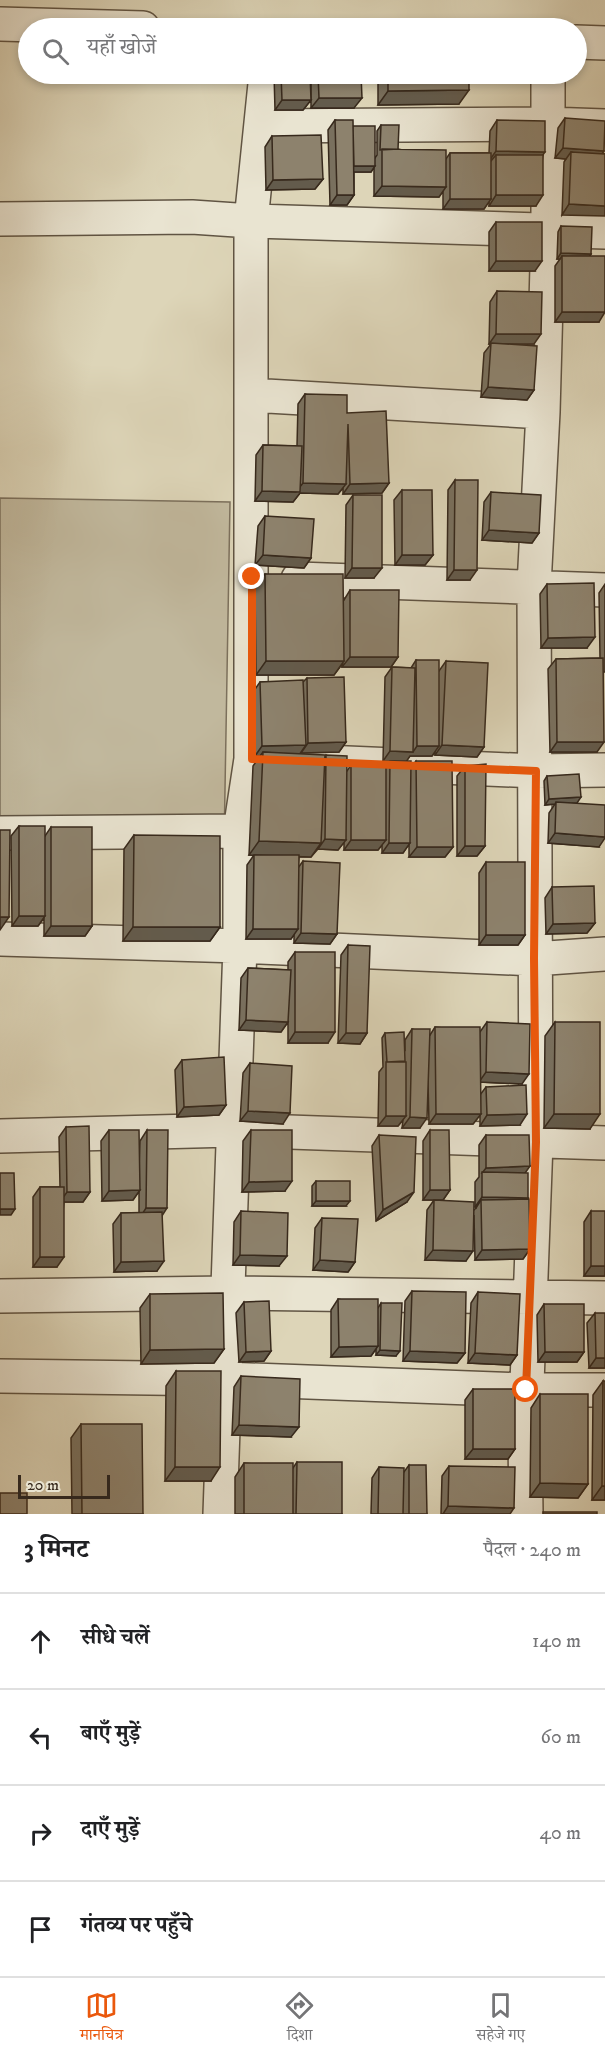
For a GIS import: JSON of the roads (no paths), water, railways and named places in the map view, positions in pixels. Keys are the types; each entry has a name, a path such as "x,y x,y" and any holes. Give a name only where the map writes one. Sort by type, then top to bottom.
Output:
{"street":[{"path":"0,24 18,25"},
{"path":"587,42 605,43"},
{"path":"220,1514 240,946 240,831 252,759 252,221 265,84"},
{"path":"526,1514 526,1390 536,1142 534,586 543,412 548,230 548,84"},
{"path":"262,126 548,124 605,126"},
{"path":"0,219 192,217 252,221 605,231"},
{"path":"252,395 543,412"},
{"path":"252,577 605,590"},
{"path":"252,759 536,771 605,770"},
{"path":"0,833 240,831"},
{"path":"0,939 534,958 605,954"},
{"path":"0,1136 232,1130 605,1143"},
{"path":"0,1296 228,1293 605,1298"},
{"path":"0,1376 224,1378 526,1390 605,1390"}]}
